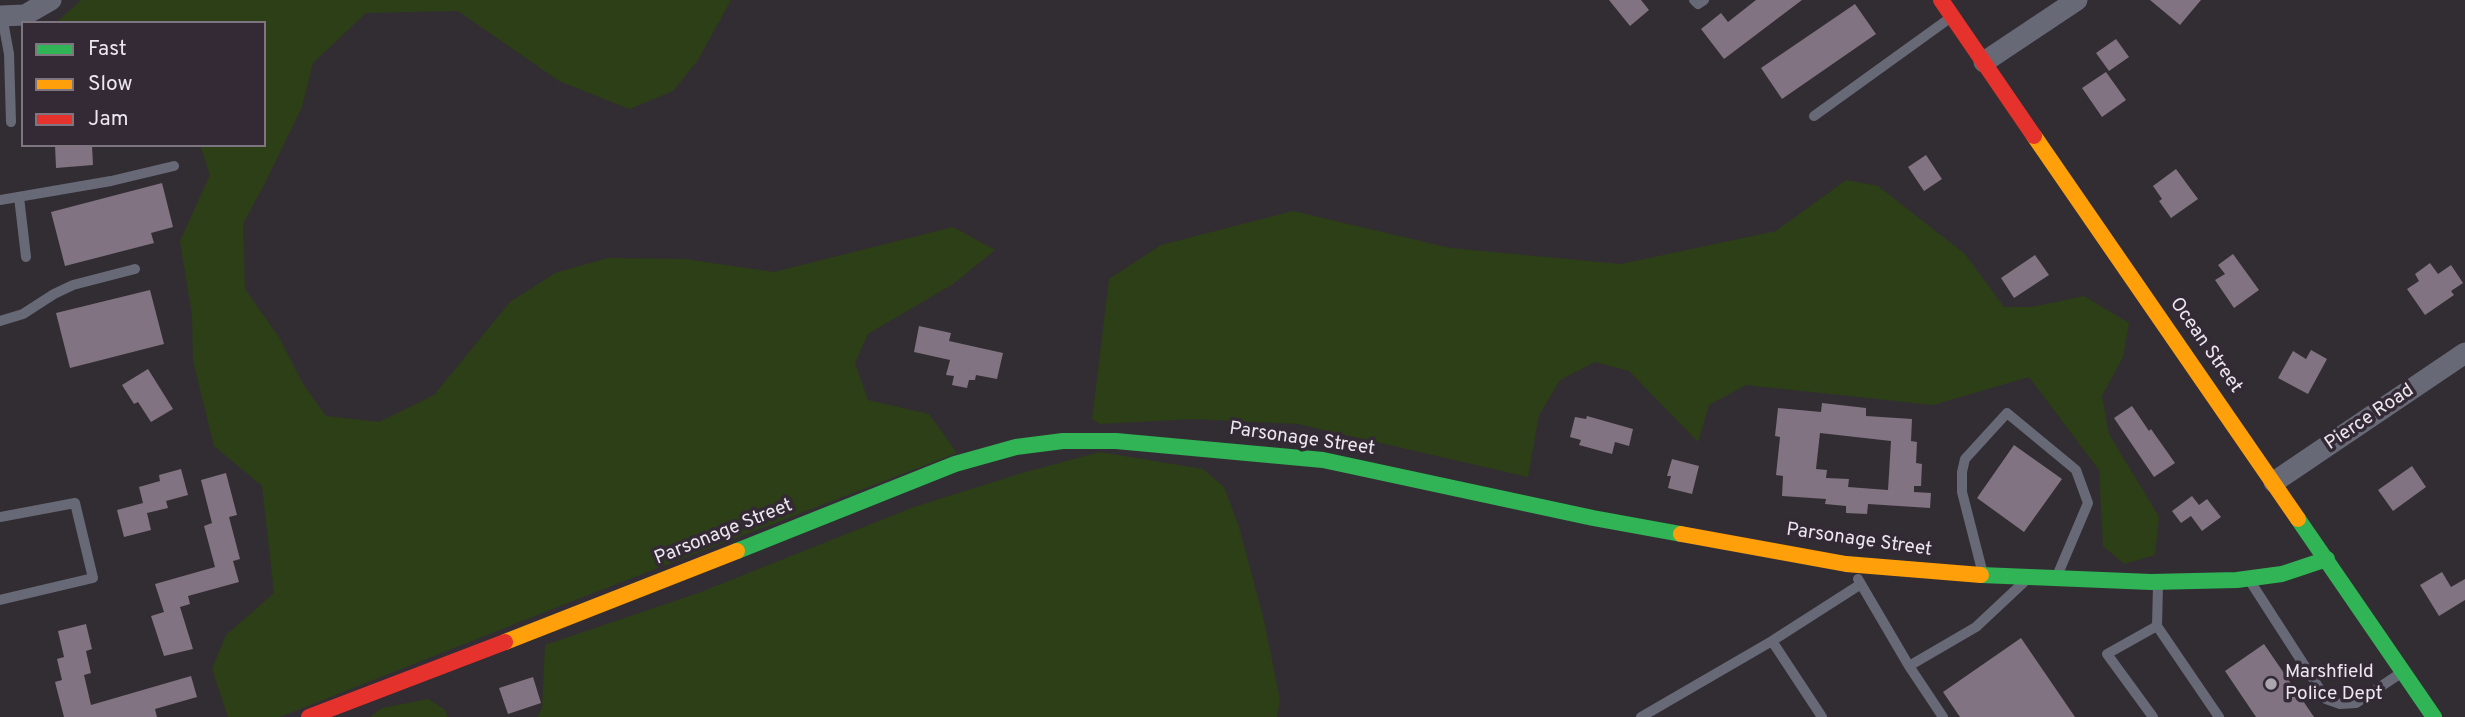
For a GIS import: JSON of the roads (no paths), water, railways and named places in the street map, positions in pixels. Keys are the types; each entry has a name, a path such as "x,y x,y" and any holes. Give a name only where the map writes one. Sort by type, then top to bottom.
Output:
{"street":[{"name":"Ocean Street","path":"1941,0 2434,717"},
{"path":"1984,62 2077,0"},
{"path":"1,16 25,15 46,2"},
{"name":"Pierce Road","path":"2274,482 2465,353"},
{"name":"Parsonage Street","path":"309,717 955,464 1016,447 1063,441 1130,442 1324,460 1593,517 1850,565 1983,575 2158,582 2248,579 2282,574 2327,559"}],"lane":[{"path":"1694,0 1698,4 1704,0"},
{"path":"1,16 9,54 10,122"},
{"path":"1814,116 1952,16"},
{"path":"0,200 111,181 174,166"},
{"path":"19,197 26,257"},
{"path":"0,321 23,314 73,285 135,269"},
{"path":"1983,575 1962,492 1962,472 1965,459 2007,413 2076,470 2088,503 2056,578"},
{"path":"0,517 75,503 93,578 0,600"},
{"path":"1850,565 1942,717"},
{"path":"1909,666 1976,627 2029,577"},
{"path":"2248,579 2326,699 2340,704 2356,703 2403,672"},
{"path":"2158,582 2157,626 2219,717"},
{"path":"1641,717 1772,641 1861,584"},
{"path":"2153,717 2107,654 2157,626"},
{"path":"1772,641 1822,717"}],"place":[{"name":"Marshfield Police Dept","path":"2271,684"}]}
